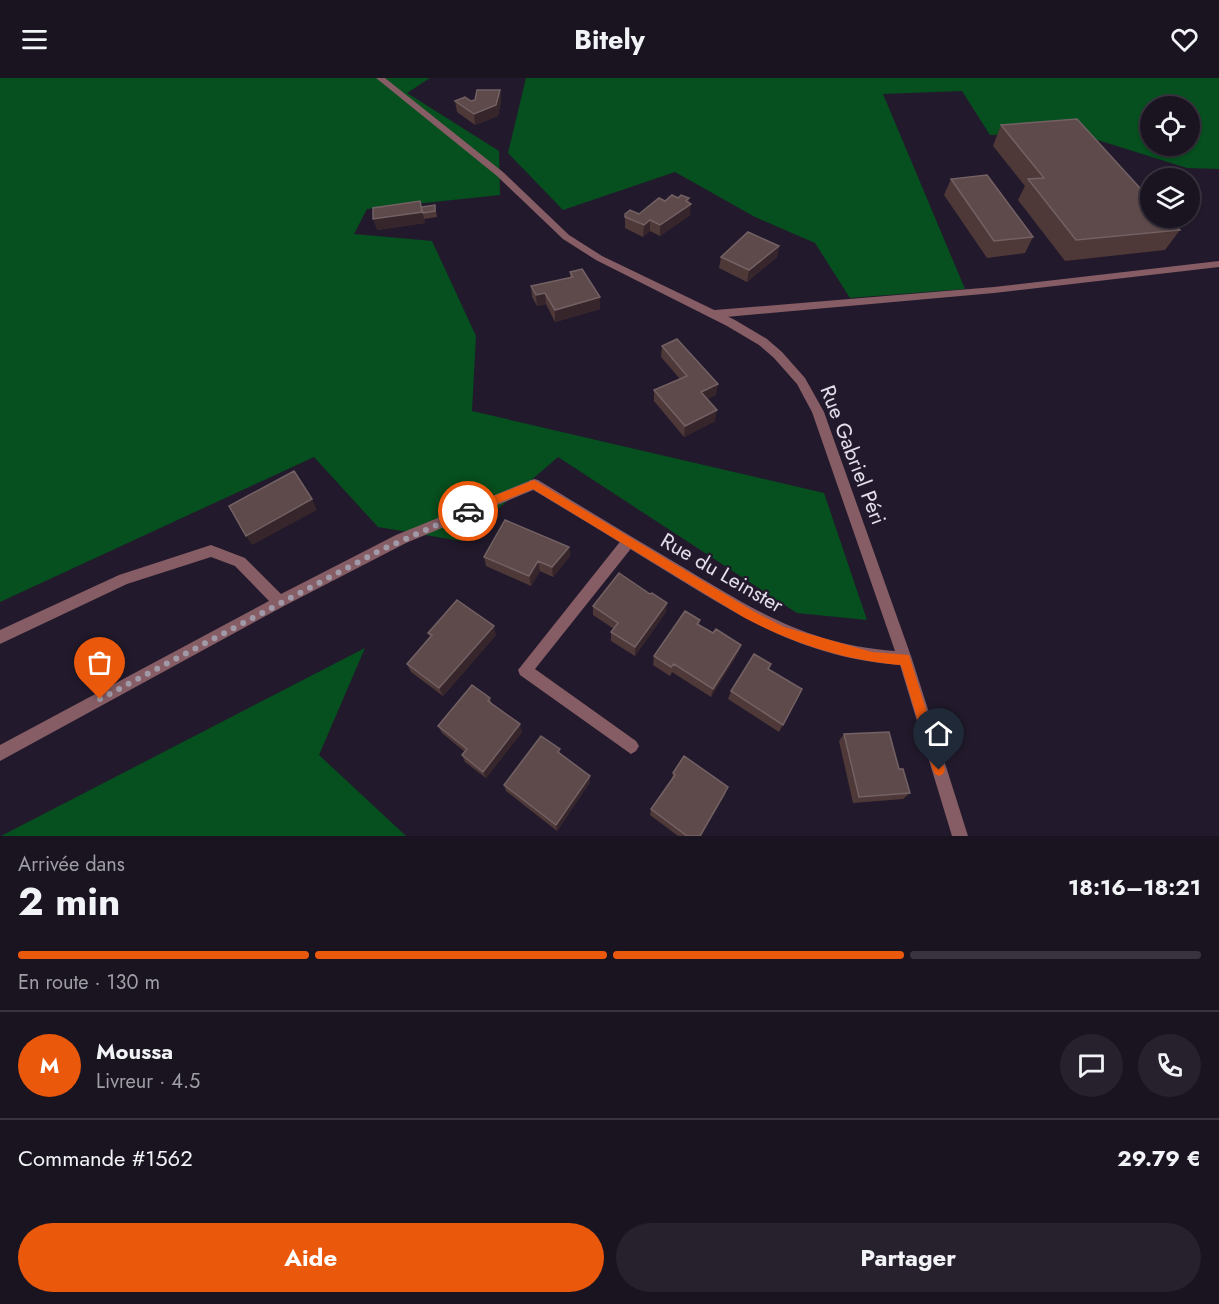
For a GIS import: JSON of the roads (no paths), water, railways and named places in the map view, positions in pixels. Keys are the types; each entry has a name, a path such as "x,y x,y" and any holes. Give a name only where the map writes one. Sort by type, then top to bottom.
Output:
{"street":[{"name":"Rue Gabriel Péri","path":"380,78 500,174 566,237 621,270 746,331 778,355 801,381 822,422 905,659 960,836"},
{"path":"714,314 994,290 1219,264"},
{"name":"Rue du Leinster","path":"279,602 424,529 534,484 782,632 863,656 905,659"},
{"path":"628,542 525,670 632,746"},
{"path":"0,637 124,579 212,551 240,562 279,602 0,753"}]}
